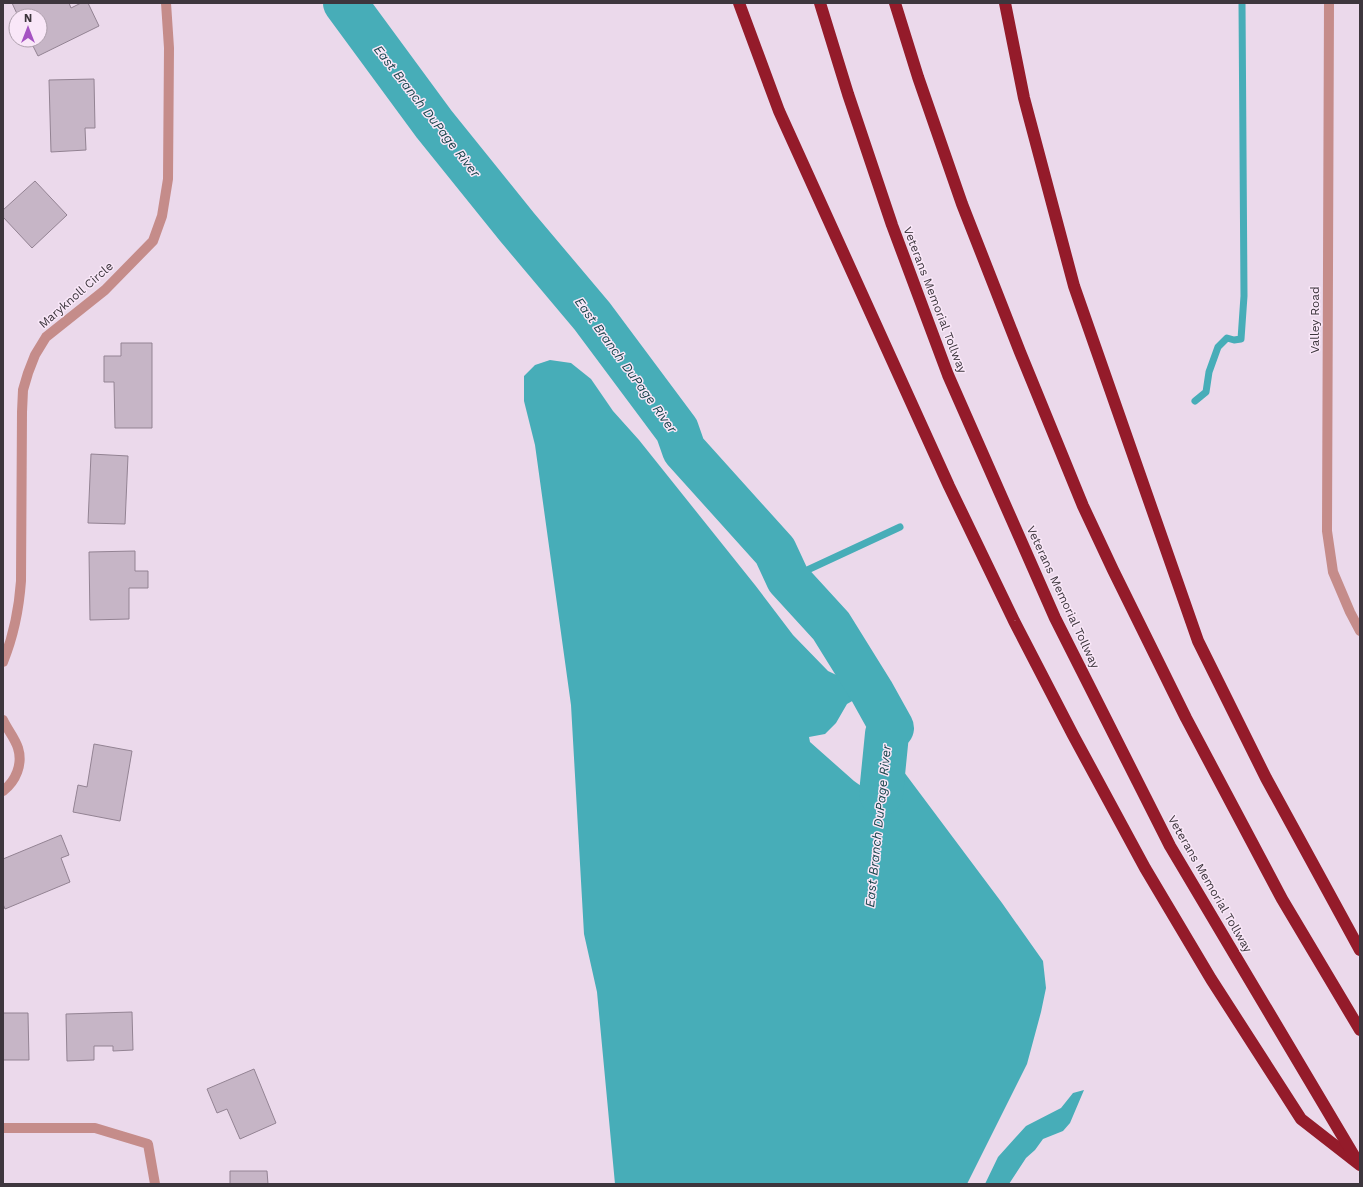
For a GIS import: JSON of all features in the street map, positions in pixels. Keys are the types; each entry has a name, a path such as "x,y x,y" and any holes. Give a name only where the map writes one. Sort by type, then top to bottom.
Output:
{"highway":[{"path":"739,3 779,112 946,479 1014,621 1072,735 1144,868 1211,979 1301,1119 1360,1165"},
{"name":"Veterans Memorial Tollway","path":"820,3 848,94 892,225 948,375 1055,618 1170,846 1360,1165"},
{"path":"895,3 918,77 962,204 1020,352 1083,506 1197,739 1282,899 1360,1030"},
{"path":"1005,3 1024,98 1074,286 1198,641 1266,778 1360,950"}],"street":[{"name":"Maryknoll Circle","path":"3,662 15,628 20,593 22,412 24,390 28,373 35,355 46,337 105,290 153,240 162,216 168,179 169,48 166,3"},
{"name":"Valley Road","path":"1329,3 1327,531 1333,572 1360,631"},
{"path":"3,720 18,748 20,762 16,775 9,786 3,791"},
{"path":"3,1128 96,1128 148,1144 155,1184"}],"water":[{"path":"550,360 571,363 591,379 613,411 639,440 793,635 828,671 872,692 891,698 892,728 887,734 898,764 1002,903 1043,961 1046,988 1027,1064 967,1184 615,1184 597,992 584,934 571,705 535,445 524,401 524,376 535,365","holes":["854,700 862,705 871,722 873,754 865,784 861,786 810,742 809,737 825,734 836,723 847,704"]},
{"path":"1084,1090 1070,1123 1063,1131 1043,1139 1035,1150 1026,1158 1009,1184 985,1184 998,1157 1026,1126 1061,1108 1073,1093"}],"building":[{"path":"12,3 69,3 71,8 81,3 88,3 99,26 38,56 34,48 48,48 48,8 14,8"},
{"path":"94,79 95,128 85,128 86,150 51,152 49,80"},
{"path":"35,181 67,215 32,248 3,217 3,210"},
{"path":"121,343 152,343 152,428 115,428 114,382 104,382 104,356 121,356"},
{"path":"91,454 128,456 125,524 88,523"},
{"path":"135,551 135,571 148,571 148,588 129,588 129,619 90,620 89,552"},
{"path":"94,744 132,751 120,821 73,812 78,785 87,787"},
{"path":"61,835 69,855 61,858 70,882 5,909 3,904 3,859"},
{"path":"132,1012 133,1050 113,1051 113,1046 94,1046 94,1060 67,1061 66,1014"},
{"path":"3,1013 28,1013 29,1060 3,1060"},
{"path":"254,1069 276,1123 240,1139 227,1109 217,1113 207,1089"},
{"path":"230,1171 267,1171 268,1184 230,1184"}],"waterway":[{"name":"East Branch DuPage River","path":"345,3 434,124 517,227 592,316 677,430 684,450 775,551 788,579 831,626 872,692 892,728 887,734 881,794"},
{"path":"1195,401 1206,392 1209,372 1218,347 1227,338 1234,340 1241,339 1244,296 1242,3"},
{"path":"788,579 900,527"}]}
